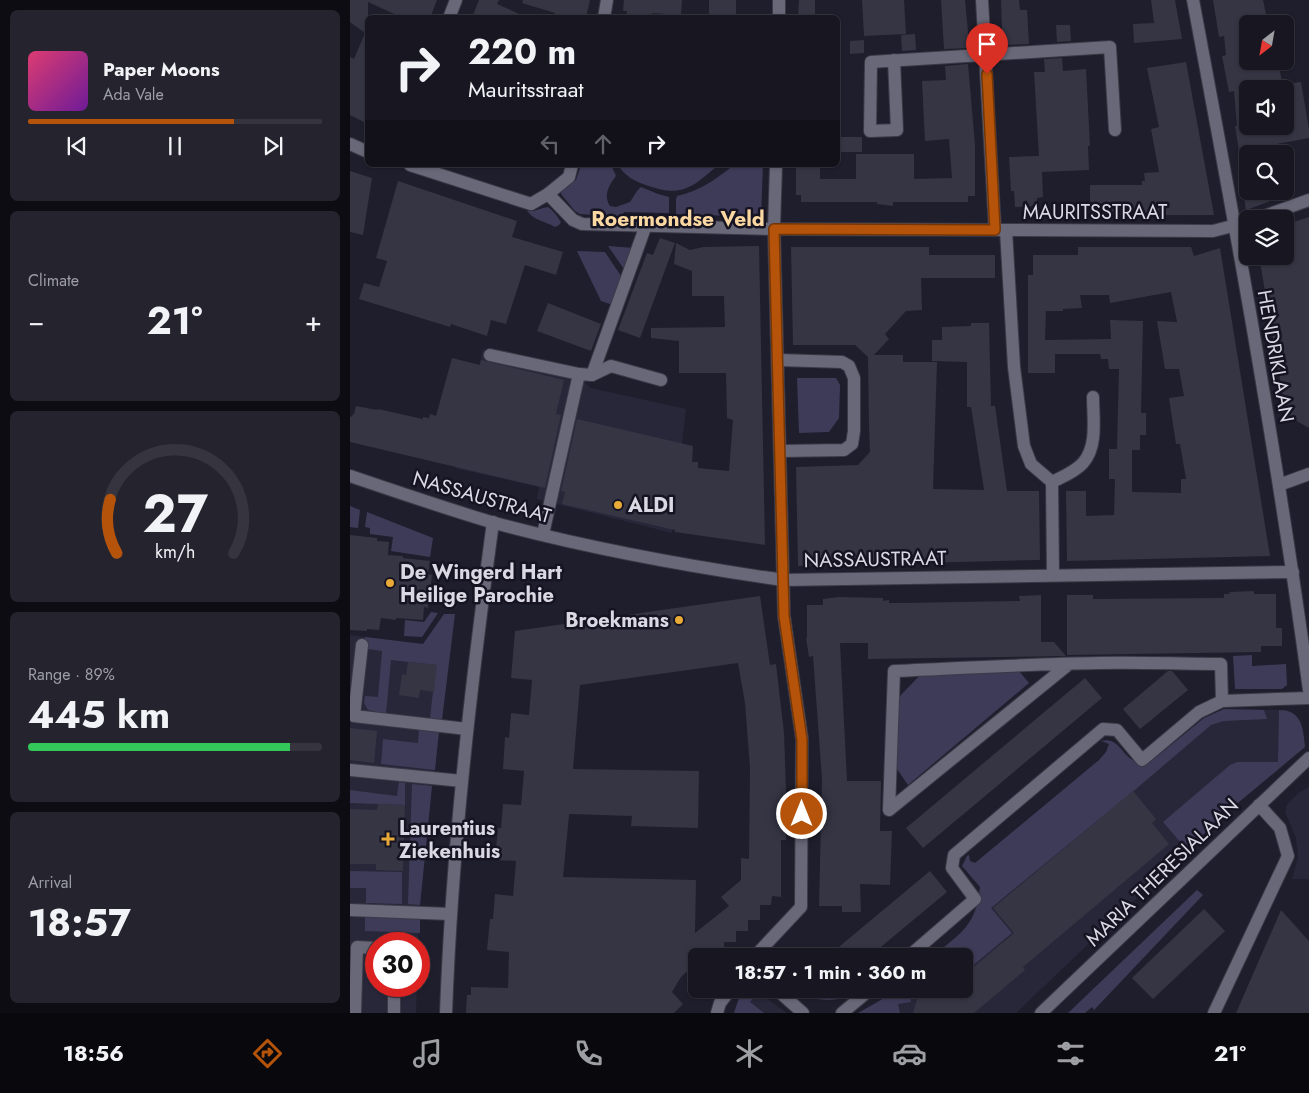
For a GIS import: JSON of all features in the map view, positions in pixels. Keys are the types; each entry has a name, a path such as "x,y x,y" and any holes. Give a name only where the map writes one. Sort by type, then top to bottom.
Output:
{"street":[{"path":"450,15 456,0"},
{"path":"604,15 607,0"},
{"path":"779,0 779,15"},
{"path":"982,0 1000,230 1014,367 1024,446 1031,464 1052,482 1053,575"},
{"name":"HENDRIKLAAN","path":"1193,0 1235,226 1279,485 1308,670 1309,690"},
{"path":"894,60 897,130 870,131 871,62 894,60 986,54 1110,47 1115,130"},
{"path":"350,144 365,151"},
{"path":"416,167 531,204 548,194 570,171"},
{"path":"763,948 801,907 802,740 784,616 774,229 776,167"},
{"name":"MAURITSSTRAAT","path":"548,194 573,220 582,224 774,229 1213,231 1239,225"},
{"path":"1281,210 1309,200"},
{"path":"543,534 586,375 646,225"},
{"path":"490,355 586,375 610,366 661,380"},
{"path":"778,360 842,362 850,366 854,378 854,431 852,444 844,450 780,451"},
{"path":"1052,482 1068,474 1083,463 1093,444 1093,397"},
{"path":"1279,485 1309,474"},
{"name":"NASSAUSTRAAT","path":"350,476 492,522 595,547 646,558 783,580 1293,572"},
{"path":"446,1013 450,914 462,781 478,627 492,522"},
{"path":"362,645 354,716 467,730"},
{"path":"1069,664 889,810 894,671 1069,664 1221,664 1222,700"},
{"path":"918,948 976,899 952,868 954,855 1103,729 1116,730 1142,760 1199,712 1222,700 1309,698"},
{"name":"MARIA THERESIALAAN","path":"1041,1013 1309,758"},
{"path":"350,770 462,781"},
{"path":"1214,1013 1288,856 1280,828 1259,805"},
{"path":"350,910 450,914"},
{"path":"355,1013 357,947 365,947"},
{"path":"394,997 394,1013"},
{"path":"717,1013 724,998"},
{"path":"786,998 802,1013"},
{"path":"842,1013 860,998"}],"shaded area":[{"path":"580,167 612,167 616,176 607,194 610,206 616,207 630,202 641,187 669,197 669,213 624,212 622,217 580,214 575,211 561,194 561,190 576,180"},
{"path":"620,167 716,167 693,185 668,191 634,180"},
{"path":"731,167 763,167 761,217 748,221 732,221 732,216 676,214 677,196 700,188"},
{"path":"548,207 561,222 555,227 537,219 527,211 533,211"},
{"path":"608,246 634,248 626,272"},
{"path":"577,251 605,252 623,279 613,305 601,301"},
{"path":"483,349 567,367 591,388 686,409 672,533 537,499 539,487 455,468"},
{"path":"797,378 836,378 840,385 839,418 829,432 799,433"},
{"path":"350,506 360,510 358,528 350,527"},
{"path":"367,512 433,538 430,557 391,551 393,537 370,534 370,528 365,527"},
{"path":"431,612 438,613 422,637 404,636 405,620 424,622"},
{"path":"444,614 455,614 442,720 430,718 436,665 391,660 386,714 368,710 364,703 365,696 378,697 382,651 368,649 368,645 364,644 365,637 423,644"},
{"name":"Laurentius Ziekenhuis","path":"350,635 451,648 432,786 419,932 365,932 365,997 417,997 416,1013 350,1013"},
{"path":"1252,655 1252,666 1286,664 1287,685 1282,689 1235,689 1233,656"},
{"path":"1019,671 1029,683 908,785 897,769 899,697 923,672"},
{"path":"1224,709 1286,710 1295,715 1300,721 1305,747 1227,812 1016,1013 858,1013 883,998 973,998 973,948 943,948 966,929 978,906 980,887 962,866 975,864 1131,762 1149,763 1204,718"},
{"path":"1224,709 1264,710 1267,719 1224,721 1211,725 991,908 1012,933 973,965 973,948 943,948 966,928 975,911 978,900 980,887 962,866 967,856 969,855 970,861 975,863 1099,760 1106,752 1109,744 1101,741 1108,740 1114,742 1133,760 1140,763 1149,763 1204,718"},
{"path":"1279,710 1292,713 1300,721 1305,747 1227,812 1187,850 1163,822 1230,765 1237,762 1278,762"},
{"path":"419,729 439,731 435,770 381,764 383,739 418,743"},
{"path":"399,782 405,783 405,805 350,803 350,790 397,796"},
{"path":"412,784 432,786 420,905 408,904"},
{"path":"1309,787 1309,879 1292,879 1298,857 1296,838 1285,812 1286,806 1300,792"},
{"path":"350,871 402,872 402,904 366,903 366,888 350,888"},
{"path":"1197,890 1203,895 1094,1010 1092,1007 1085,1013 1068,1013"},
{"path":"365,917 420,918 420,932 365,931"},
{"path":"739,998 766,998 787,1013 734,1013"},
{"path":"739,998 754,998 750,1002 764,1013 734,1013"},
{"path":"815,998 838,999 827,1000"},
{"path":"883,998 910,998 911,1002 898,1004 900,1013 858,1013"}],"building":[{"path":"350,0 437,0 431,15 396,15 368,2 368,15 365,15 365,33 350,22"},
{"path":"479,0 499,0 497,4 521,15 473,15"},
{"path":"523,0 590,0 587,15 555,15 555,13 522,3"},
{"path":"624,0 682,0 681,15 652,13 652,15 626,15 627,11 623,11"},
{"path":"709,0 736,0 736,15 709,15"},
{"path":"799,0 815,0 815,15 798,15"},
{"path":"862,0 904,0 906,34 864,36"},
{"path":"941,0 965,0 968,48 944,49"},
{"path":"1001,0 1019,0 1020,10 1027,10 1029,44 1005,45 1002,32"},
{"path":"1151,0 1175,0 1182,39 1134,43 1133,24 1154,23"},
{"path":"1213,0 1263,0 1266,15 1239,15 1239,70 1280,70 1282,80 1239,80 1239,135 1294,135 1294,83 1301,82 1309,138 1271,145 1239,145 1239,151 1235,126 1237,126 1234,91 1229,92 1222,56 1226,55 1224,36 1219,37"},
{"path":"1056,25 1070,25 1071,41 1057,42"},
{"path":"365,33 365,122 350,115 350,57 354,59"},
{"path":"915,34 916,50 902,51 901,35"},
{"path":"864,40 864,53 850,54 850,41"},
{"path":"1062,58 1063,71 1086,69 1090,146 1088,146 1089,170 1042,172 1043,197 1037,198 1037,206 1015,207 1014,191 1011,191 1009,157 1039,156 1034,72 1045,72 1044,59"},
{"path":"1186,62 1214,215 1107,215 1107,204 1090,203 1090,185 1142,185 1142,181 1145,181 1144,173 1159,172 1151,129 1159,127 1147,68"},
{"path":"968,64 975,145 975,196 968,196 968,202 893,202 893,206 877,204 877,202 801,202 801,195 796,195 796,167 820,167 820,179 856,179 856,154 914,154 914,179 952,178 949,139 925,141 922,81 946,80 945,66"},
{"path":"840,137 862,137 862,152 840,152"},
{"path":"350,171 372,178 363,235 350,232"},
{"path":"398,181 517,221 512,237 563,252 556,275 525,265 506,324 491,320 487,336 451,324 450,327 359,299 364,283 379,287 387,261 376,258"},
{"path":"1244,200 1274,200 1246,210"},
{"path":"1309,217 1309,428 1286,415 1261,265 1294,265 1294,222"},
{"path":"660,238 675,243 640,338 618,330 647,253 653,255"},
{"path":"676,243 690,250 703,247 759,246 765,545 675,532 675,530 562,504 565,492 561,491 577,419 693,446 692,462 698,462 698,468 729,471 733,420 727,418 726,373 679,373 679,341 651,338 651,328 725,327 724,296 692,296 692,271 674,264"},
{"path":"791,247 929,247 929,255 995,255 995,278 921,278 922,310 906,311 885,334 889,339 874,355 903,355 903,362 937,362 933,489 984,490 971,407 967,407 967,362 932,361 932,340 942,340 942,327 971,326 971,323 989,323 991,406 995,406 1007,491 1039,491 1040,560 798,566 796,467 858,465 870,452 868,357 855,345 793,345"},
{"path":"1078,247 1191,247 1194,256 1220,248 1270,556 1067,561 1066,491 1086,491 1086,516 1114,515 1115,479 1109,479 1109,449 1117,449 1119,369 1109,369 1108,359 1101,359 1100,354 1055,354 1055,373 1028,373 1028,275 1033,275 1033,255 1078,255","holes":["1171,292 1177,322 1157,321 1165,369 1179,369 1184,396 1169,398 1176,444 1180,444 1186,479 1181,479 1181,493 1132,492 1132,450 1140,450 1140,435 1146,435 1146,413 1141,413 1143,321 1110,320 1111,339 1045,340 1046,311 1082,308 1080,295 1109,295 1110,303"]},
{"path":"548,303 601,324 591,351 537,331"},
{"path":"452,358 480,365 481,360 564,380 556,414 561,415 545,488 350,442 350,416 352,417 354,414 356,406 423,419 423,417 429,418 430,414 436,416"},
{"name":"De Wingerd Hart Heilige Parochie","path":"350,535 377,538 377,541 389,542 388,555 430,561 428,574 432,575 428,608 424,607 423,620 381,618 379,630 350,630"},
{"path":"1254,591 1254,594 1276,594 1276,628 1282,628 1282,646 1261,646 1261,652 1067,655 1067,595 1093,595 1093,599 1224,598 1224,594 1230,594 1229,592"},
{"path":"1041,595 1041,642 1054,642 1066,656 868,659 868,643 840,643 847,781 881,781 880,831 892,831 890,885 860,884 861,912 842,912 842,906 819,906 822,779 813,656 809,657 806,638 807,605 823,605 823,599 839,597 883,598 883,601 889,600 889,603 903,603 1020,601 1019,596"},
{"path":"760,596 770,665 776,664 784,733 787,818 786,840 781,840 781,897 772,896 771,905 760,905 760,920 748,920 748,931 736,931 736,942 724,942 724,948 688,948 688,970 681,977 672,992 683,1004 674,1013 466,1013 467,995 471,995 471,987 508,988 509,952 487,950 490,919 493,919 495,894 513,896 516,861 495,860 498,828 501,828 503,804 521,805 523,783 524,771 503,769 505,737 509,738 511,713 529,715 532,680 511,678 515,631","holes":["738,663 745,703 750,768 749,859 741,858 741,880 721,897 729,906 695,933 696,880 563,877 570,814 632,816 631,826 698,828 699,771 573,769 580,685"]},
{"path":"408,662 437,665 434,692 420,690 419,698 399,695 402,674 406,675"},
{"path":"1168,671 1172,671 1188,690 1140,729 1123,709"},
{"path":"1085,678 1102,698 923,848 906,828"},
{"path":"350,728 377,731 374,763 350,760"},
{"path":"1133,791 1156,819 1152,823 1169,844 1023,967 1025,970 974,1013 913,1013 917,998 973,998 973,967 1014,933 993,908"},
{"path":"378,804 405,805 403,871 376,870 376,864 350,864 350,809 377,810"},
{"path":"930,871 947,892 880,948 838,948"},
{"path":"1204,909 1225,931 1153,999 1132,978"},
{"path":"1281,910 1309,941 1309,1013 1236,1013"}],"place":[{"name":"ALDI","path":"618,505"},
{"name":"De Wingerd Hart Heilige Parochie","path":"390,583"},
{"name":"Broekmans","path":"679,620"},
{"name":"Laurentius Ziekenhuis","path":"388,839"}],"district":[{"name":"Roermondse Veld","path":"678,219"}],"route":[{"path":"802,814 802,740 784,616 774,229 995,230 987,74"}]}
